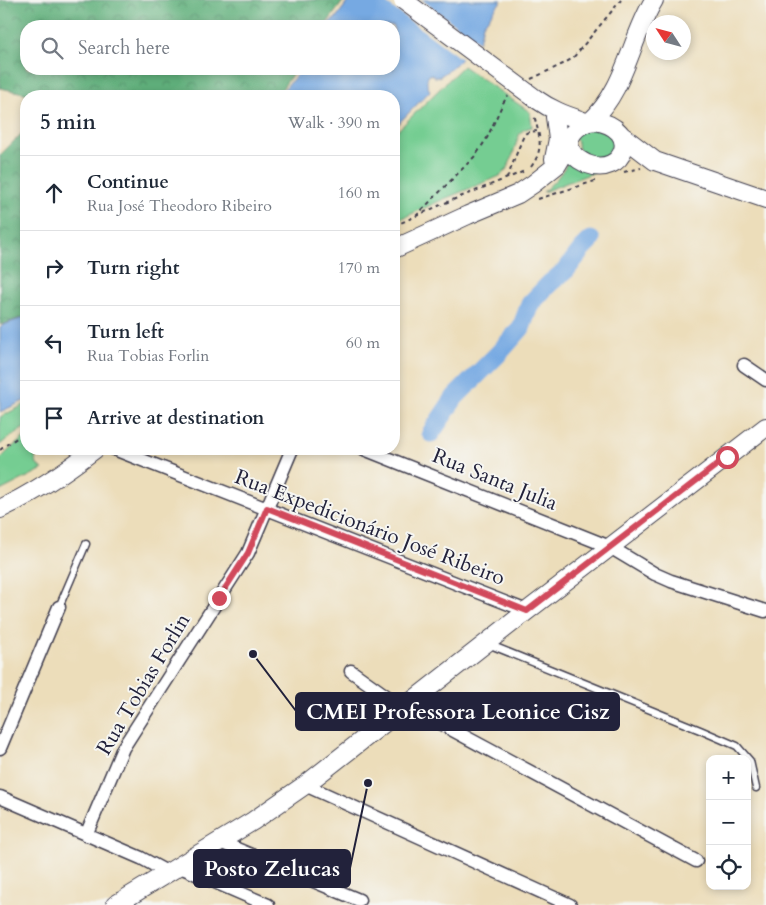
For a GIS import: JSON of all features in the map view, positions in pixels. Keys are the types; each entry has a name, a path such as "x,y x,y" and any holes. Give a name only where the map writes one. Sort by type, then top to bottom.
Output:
{"main road":[{"path":"403,0 543,109 569,142 576,158 590,165 601,174"},
{"path":"400,246 518,194 557,165 576,130 602,111 617,87 654,0"},
{"path":"543,109 588,122 604,122 621,135 649,164"},
{"path":"543,109 558,139 553,164 548,173"},
{"path":"601,174 622,154 624,144 621,135"},
{"path":"601,174 626,163 649,164 766,199"},
{"path":"115,905 220,842 305,785 485,643 766,427"},
{"path":"0,509 32,493 87,455"}],"street":[{"path":"744,365 766,380"},
{"name":"Rua Expedicionário José Ribeiro","path":"130,455 527,611"},
{"name":"Rua Tobias Forlin","path":"86,835 123,748 248,553 289,455"},
{"name":"Rua Santa Julia","path":"379,455 610,547 655,574 671,581 765,611"},
{"path":"0,748 59,607"},
{"path":"351,671 405,706 696,861"},
{"path":"305,785 570,905"},
{"path":"0,797 141,858 268,905"},
{"path":"220,842 359,900"}],"lane":[{"path":"59,607 86,544"},
{"path":"485,643 737,746 750,761 756,788"}],"path":[{"path":"530,80 573,58 621,0"},
{"path":"416,216 476,155 487,138 508,96"},
{"path":"400,223 445,203 524,172 532,165 538,153 540,138 538,131 543,109"},
{"path":"507,178 523,136 528,132 538,131"},
{"path":"624,172 649,164"},
{"path":"533,200 601,174"},
{"path":"0,450 20,436"}],"green space":[{"path":"0,0 344,0 329,20 20,20 20,75 292,75 281,90 20,90 20,92 0,88"},
{"path":"463,66 530,112 532,127 525,129 520,134 510,163 500,176 400,219 400,128"},
{"path":"589,124 620,140 607,162 582,158 575,137"},
{"path":"20,135 20,318 0,325 0,155"},
{"path":"569,159 600,170 543,192 558,177"},
{"path":"20,407 20,431 0,445 0,417"},
{"path":"20,441 20,455 36,455 37,465 43,469 0,491 0,459"}],"water":[{"path":"349,0 502,0 483,25 479,41 453,67 439,77 434,77 430,74 427,82 430,91 400,122 400,90 283,90 297,75 400,75 400,20 333,20"},
{"path":"20,319 20,403 0,412 0,328 3,325"}],"pier":[{"path":"382,0 422,0 480,43 464,61"}],"waterway":[{"path":"431,433 455,397 521,328 530,304 550,283 566,270 591,240"}],"place":[{"name":"CMEI Professora Leonice Cisz","path":"253,654"},
{"name":"Posto Zelucas","path":"368,783"}],"route":[{"path":"219,598 248,553 267,508 527,611 727,457"}]}
